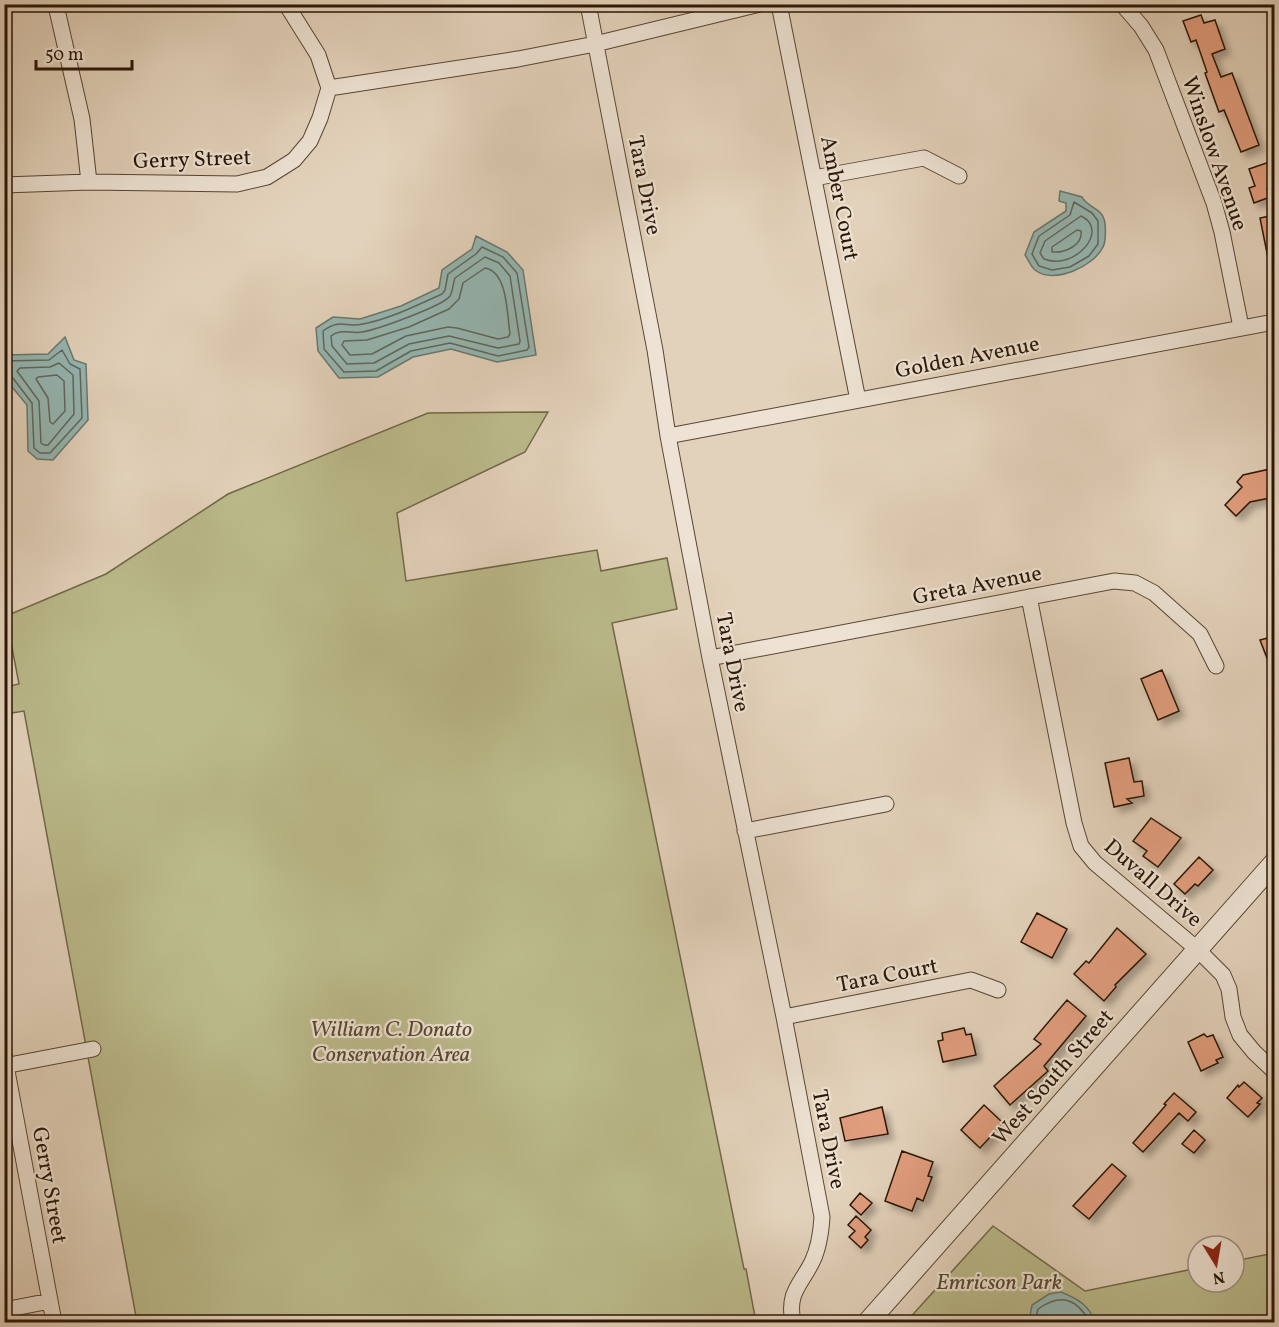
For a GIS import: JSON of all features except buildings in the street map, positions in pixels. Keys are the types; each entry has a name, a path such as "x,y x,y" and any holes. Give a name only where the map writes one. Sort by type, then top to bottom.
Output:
{"street":[{"path":"286,4 318,56 329,88 518,59 595,44 760,4"},
{"name":"Tara Drive","path":"588,4 655,350 668,436 710,658 784,1017 822,1217 821,1238 812,1261 795,1290 790,1309 794,1323"},
{"name":"Amber Court","path":"779,4 858,400"},
{"name":"Winslow Avenue","path":"1122,4 1141,26 1156,50 1214,203 1241,327"},
{"path":"57,10 82,118 88,182"},
{"name":"Gerry Street","path":"4,185 88,182 237,184 267,177 294,160 310,141 329,88"},
{"path":"814,178 924,158 959,176"},
{"name":"Golden Avenue","path":"668,436 1275,322"},
{"name":"Greta Avenue","path":"710,658 1114,580 1135,583 1154,593 1200,634 1216,666"},
{"name":"Duvall Drive","path":"1029,597 1074,823 1082,846 1095,863 1197,949 1222,975 1240,1035 1254,1053 1275,1071"},
{"path":"745,831 886,804"},
{"name":"West South Street","path":"868,1323 1275,863"},
{"name":"Tara Court","path":"784,1017 971,980 998,990"},
{"path":"5,1062 93,1049"},
{"name":"Gerry Street","path":"5,1062 54,1323"},
{"path":"4,1310 50,1301"}],"green space":[{"name":"William C. Donato Conservation Area","path":"548,412 525,452 397,513 406,581 597,550 601,571 667,558 677,609 612,623 756,1322 137,1322 24,711 5,714 5,687 19,684 6,616 106,574 228,494 428,413"},
{"name":"Emricson Park","path":"993,1226 1085,1291 1186,1270 1186,1294 1246,1294 1246,1259 1274,1253 1274,1322 906,1322"}],"water":[{"path":"1060,191 1082,197 1100,212 1105,222 1105,241 1098,254 1083,267 1062,274 1043,274 1034,269 1025,255 1034,232 1066,211 1066,203 1059,201"},
{"path":"476,236 507,252 523,270 536,355 497,362 451,349 413,357 378,377 339,378 318,351 316,328 333,317 360,319 401,306 439,288 442,270 472,249"},
{"path":"65,337 74,360 86,364 88,420 53,460 37,459 28,451 27,405 7,381 5,355 48,354"},
{"path":"1061,1292 1082,1303 1090,1311 1095,1322 1029,1322 1032,1305 1049,1294"}]}
